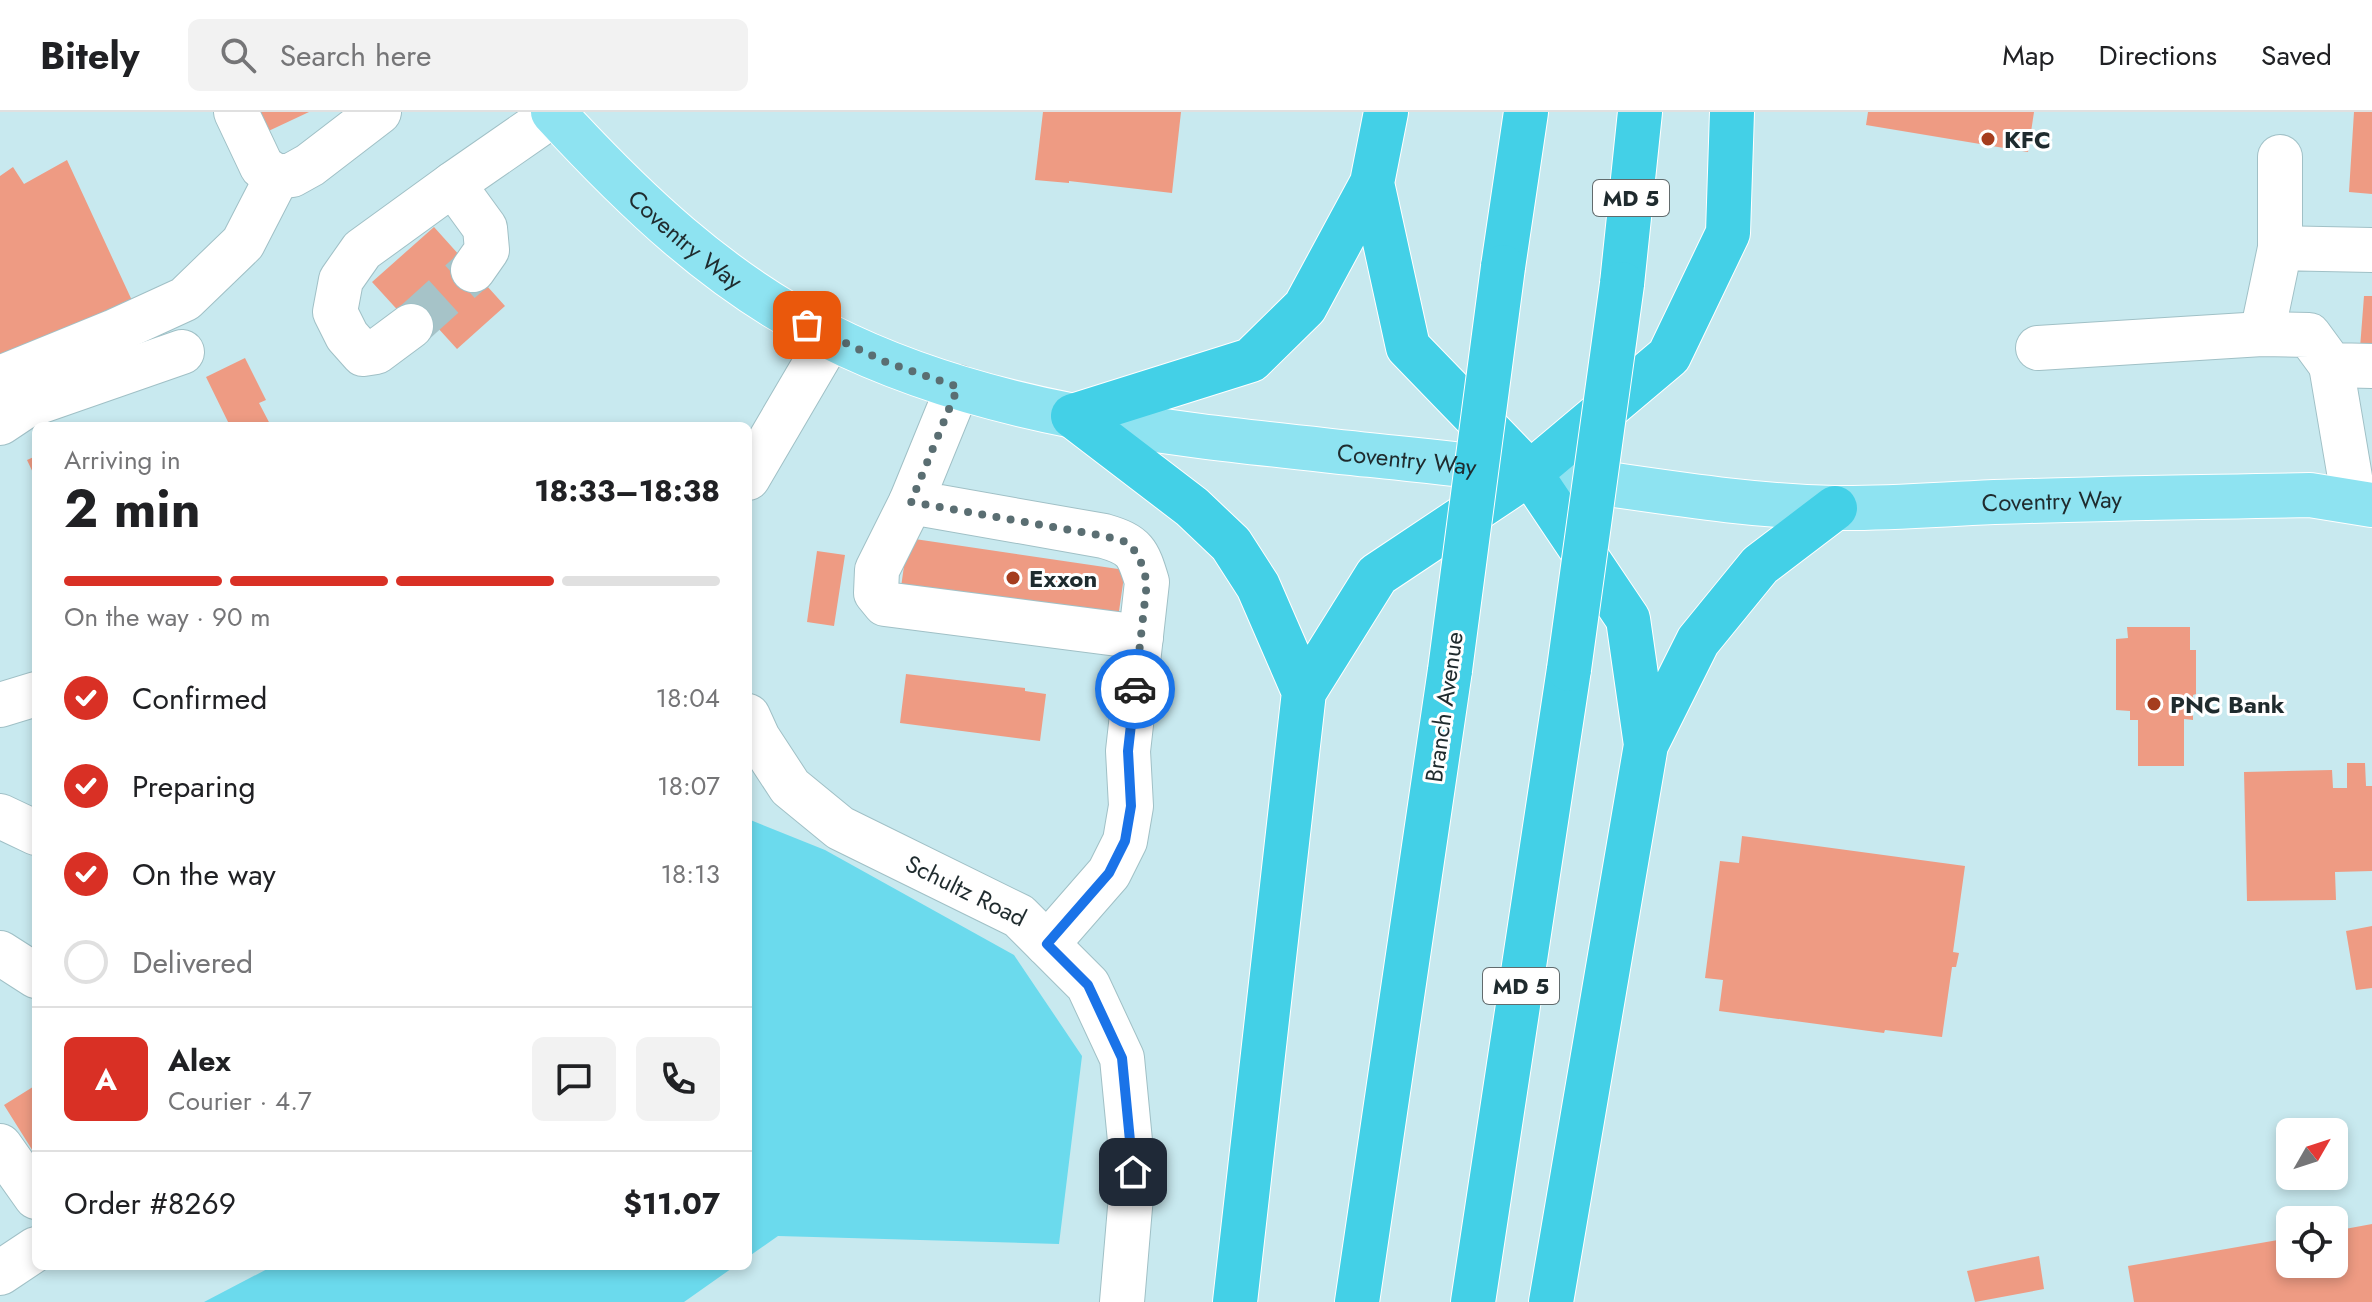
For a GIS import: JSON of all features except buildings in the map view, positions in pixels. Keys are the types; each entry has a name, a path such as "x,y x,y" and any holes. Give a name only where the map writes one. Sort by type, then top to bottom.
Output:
{"highway":[{"path":"1073,416 1251,360 1305,307 1372,183 1386,112"},
{"name":"Branch Avenue","path":"1357,1302 1450,670 1526,112"},
{"name":"MD 5","path":"1473,1302 1569,669 1622,284 1640,112"},
{"path":"1235,1302 1304,692 1377,575 1530,473 1669,356 1728,233 1732,112"},
{"path":"1372,183 1408,347 1530,473 1628,619 1646,745"},
{"path":"1073,416 1192,507 1231,544 1258,586 1304,692"},
{"path":"1551,1302 1646,745 1698,641 1760,565 1835,508"}],"main road":[{"name":"Coventry Way","path":"553,113 604,168 706,258 784,313 830,338 886,362 1010,403 1073,416 1234,440 1530,473 1738,502 1835,508 2294,495 2366,499"}],"street":[{"path":"236,112 262,167 277,177 292,175 310,165 377,113"},
{"path":"411,326 376,352 363,354 347,336 335,312 341,280 362,250 553,113"},
{"path":"2262,334 2280,248 2280,157"},
{"path":"0,378 185,299 243,243 277,177"},
{"path":"453,184 485,228 487,250 473,270"},
{"path":"2280,248 2372,250"},
{"path":"2038,348 2262,334 2309,335 2352,366 2366,499"},
{"path":"752,471 830,338"},
{"path":"0,423 24,407 182,352"},
{"path":"958,387 911,502 877,570 876,593 885,604 1141,637"},
{"path":"911,502 1104,536 1127,542 1139,556 1147,582 1128,751 1131,806 1125,841 1109,873 1047,944"},
{"path":"0,705 32,695"},
{"name":"Schultz Road","path":"752,725 790,787 840,828 1019,916 1088,985 1122,1058 1133,1172 1122,1302"},
{"path":"0,816 32,831"},
{"path":"0,953 32,973"},
{"path":"0,1146 32,1191"},
{"path":"0,1273 32,1252"}],"shaded area":[{"path":"752,821 825,850 1014,955 1082,1056 1059,1244 778,1236 752,1254"},
{"path":"265,1270 729,1270 684,1302 204,1302"}],"tunnel":[{"path":"411,326 473,270"}],"way so far":[{"path":"807,325 886,362 958,387 911,502 1127,542 1139,556 1147,582 1135,689"}],"place":[{"name":"KFC","path":"1988,139"},
{"name":"Exxon","path":"1013,578"},
{"name":"PNC Bank","path":"2154,704"}],"route":[{"path":"1133,1172 1122,1058 1088,985 1047,944 1109,873 1125,841 1131,806 1128,751 1135,689"}]}
